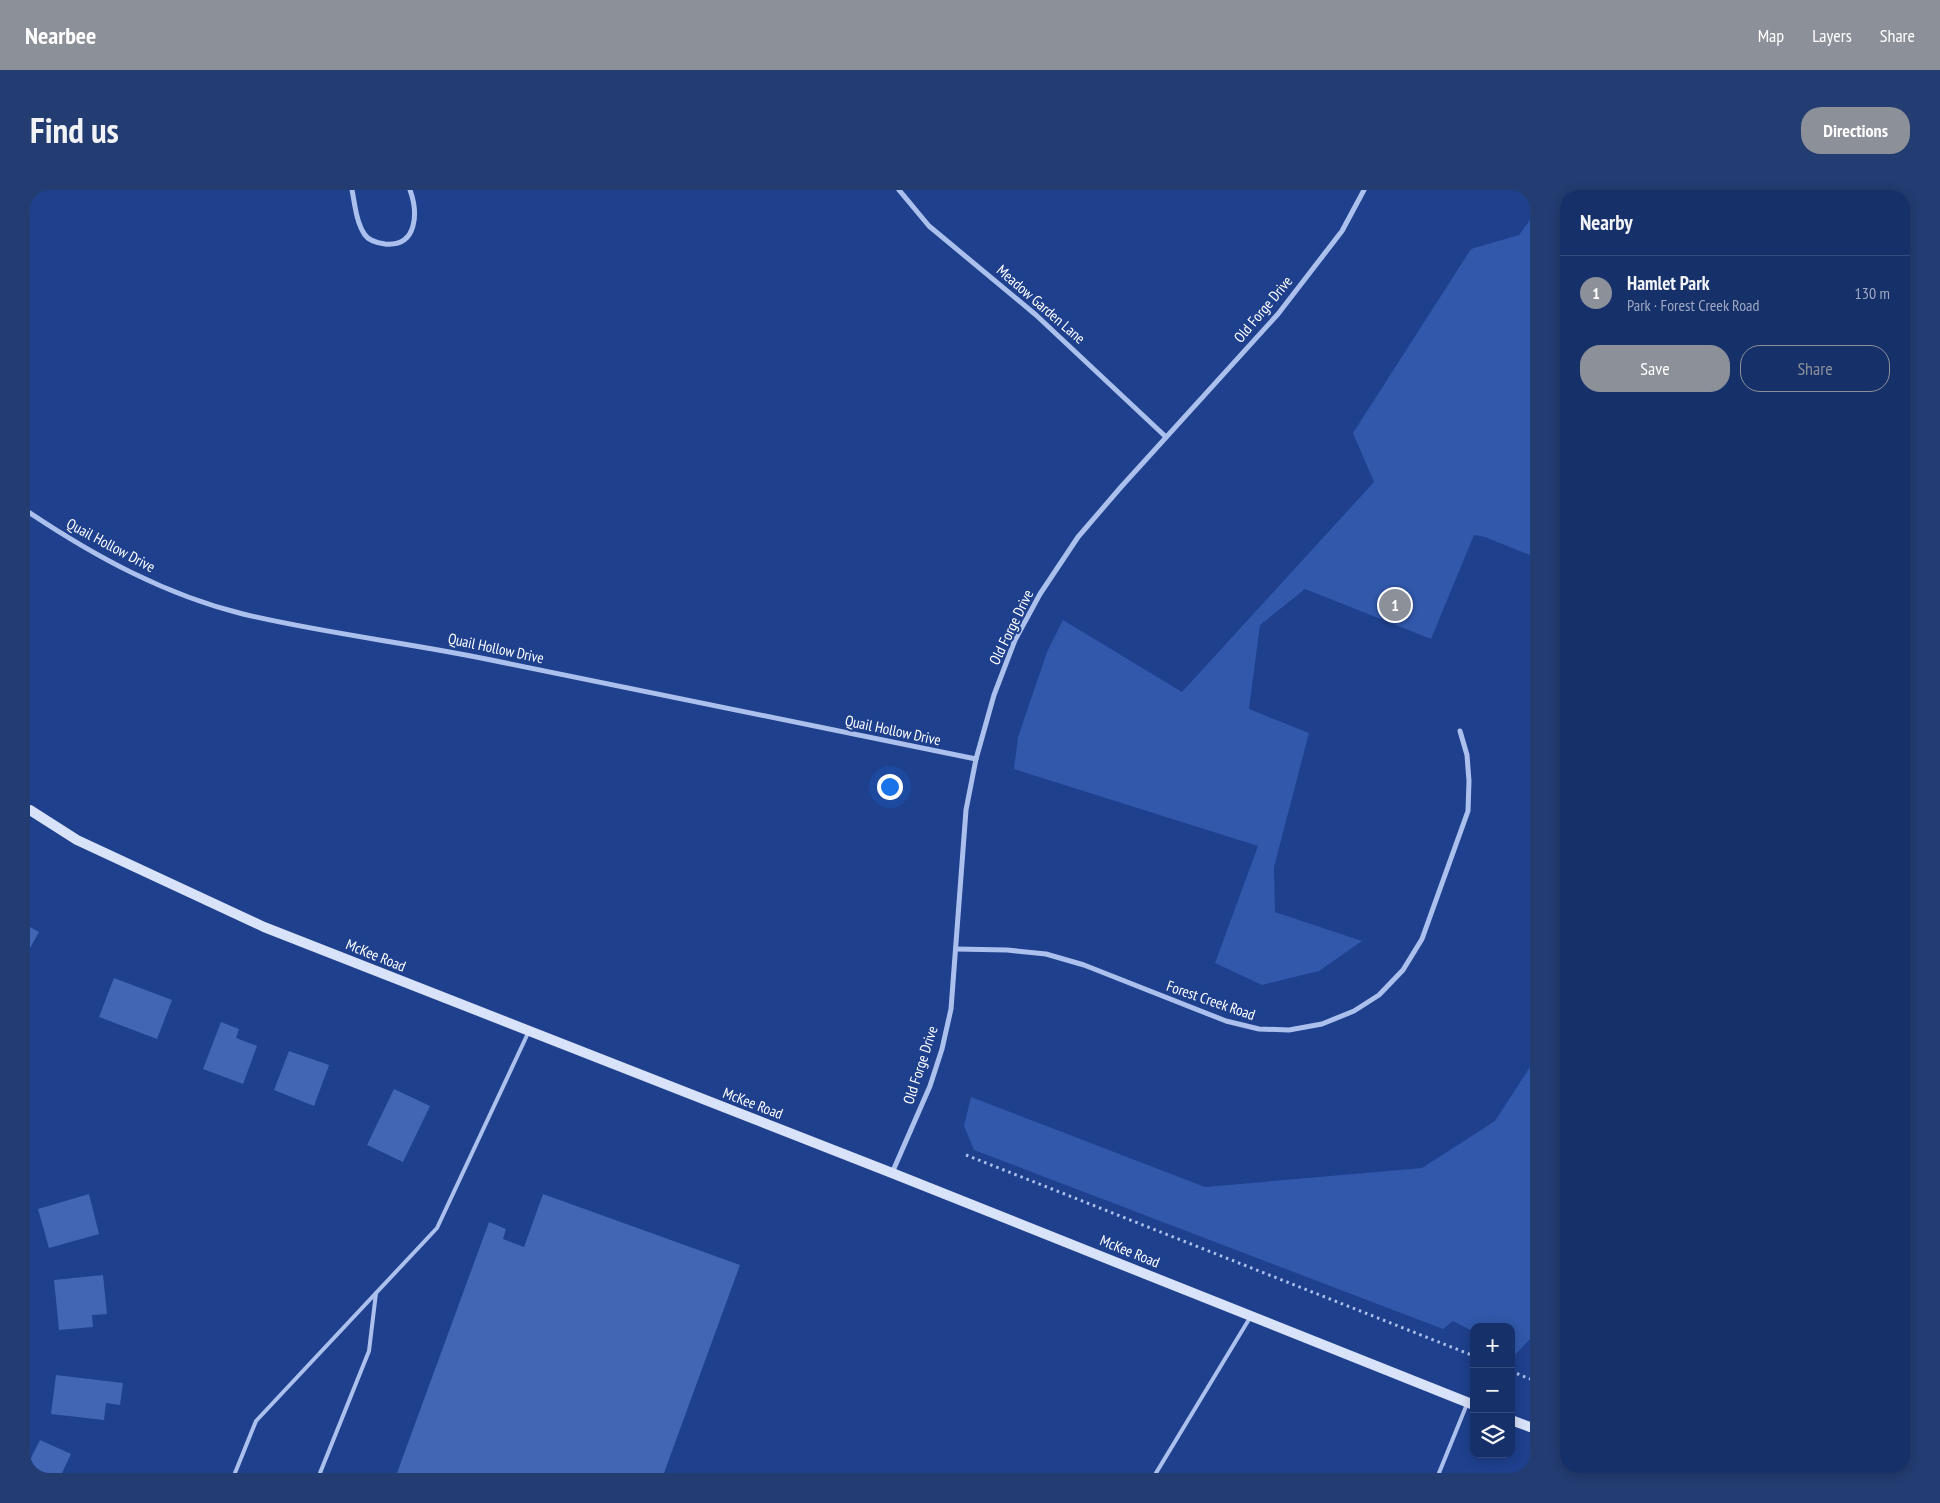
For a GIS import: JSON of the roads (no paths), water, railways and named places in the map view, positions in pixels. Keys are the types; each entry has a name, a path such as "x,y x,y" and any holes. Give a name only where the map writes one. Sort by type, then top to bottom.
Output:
{"main road":[{"name":"McKee Road","path":"30,810 77,840 264,927 892,1173 1470,1403"},
{"path":"1515,1421 1530,1427"}],"street":[{"path":"352,190 358,221 365,236 372,241 391,244 400,243 412,230 415,220 410,190"},
{"name":"Meadow Garden Lane","path":"899,190 929,226 1036,315 1166,437"},
{"name":"Old Forge Drive","path":"892,1173 930,1086 942,1049 950,1009 966,810 976,759 994,695 1015,640 1040,594 1078,537 1278,314 1342,231 1364,190"},
{"name":"Quail Hollow Drive","path":"30,513 76,544 129,572 183,594 242,613 441,649 976,759"},
{"name":"Forest Creek Road","path":"956,949 1007,950 1046,954 1084,965 1226,1021 1259,1029 1289,1030 1322,1024 1354,1011 1379,995 1403,970 1422,939 1468,811 1469,781 1467,755 1460,731"}],"lane":[{"path":"236,1473 256,1421 437,1228 529,1031"},
{"path":"320,1473 369,1351 376,1293"},
{"path":"1156,1473 1251,1316"},
{"path":"1439,1473 1470,1405"}],"place":[{"name":"Hamlet Park","path":"1395,605"}]}
